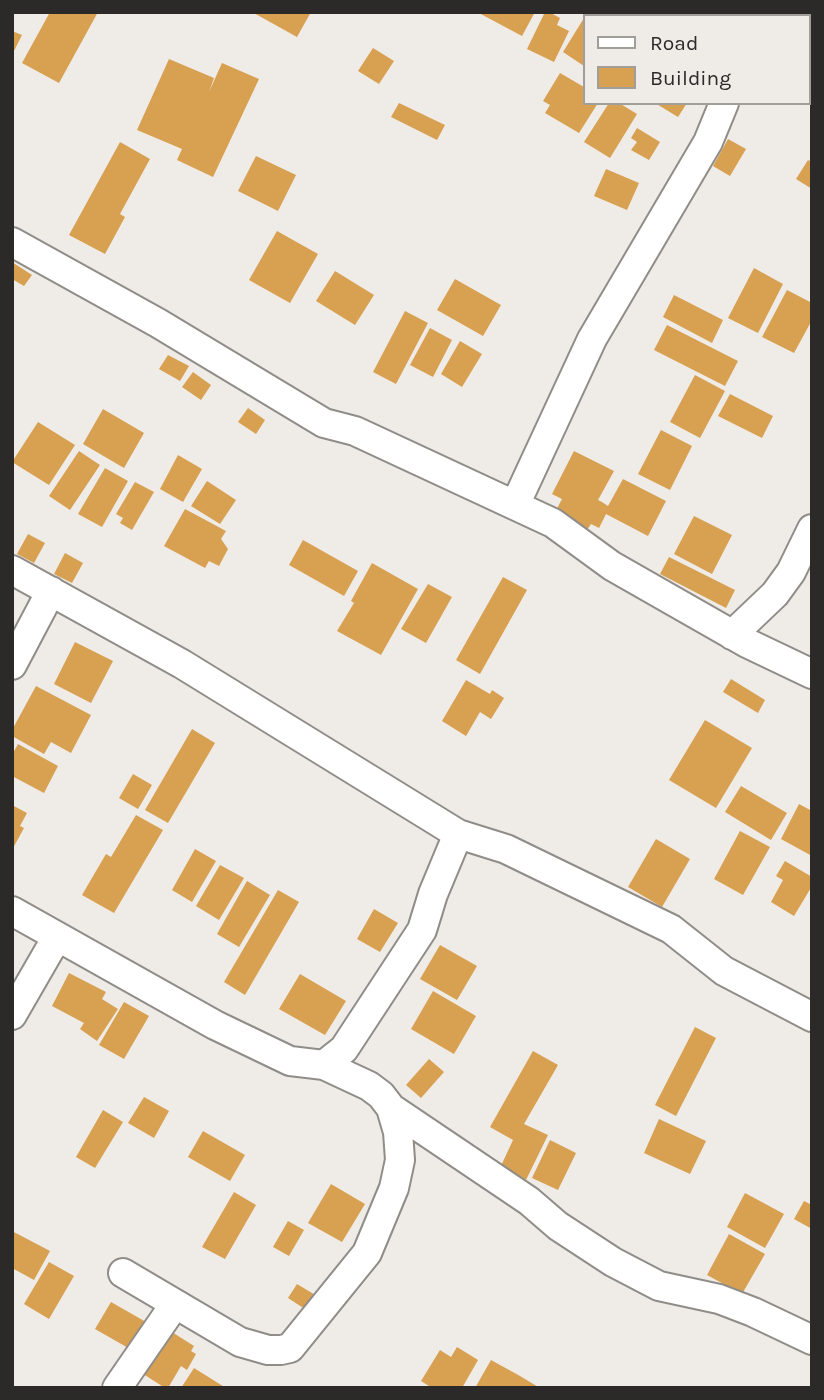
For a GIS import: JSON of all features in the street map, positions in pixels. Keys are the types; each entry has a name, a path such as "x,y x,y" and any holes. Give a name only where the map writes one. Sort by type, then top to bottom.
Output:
{"street":[{"path":"514,505 592,339 708,142 723,105"},
{"path":"12,242 158,323 324,423 355,431 553,523 612,566 732,635 812,674"},
{"path":"732,635 775,594 791,572 812,528"},
{"path":"12,570 182,664 458,834 506,849 671,929 724,971 812,1017"},
{"path":"12,664 51,591"},
{"path":"324,1065 344,1049 422,930 433,894 458,834"},
{"path":"12,911 215,1026 290,1061 324,1065 369,1086 381,1094 391,1108 398,1132 400,1160 394,1188 383,1218 367,1253 290,1348 268,1350 240,1342 123,1273"},
{"path":"12,1016 57,937"},
{"path":"391,1108 613,1262 659,1286 719,1299 812,1340"},
{"path":"117,1388 176,1304"}],"building":[{"path":"50,12 98,12 59,83 22,63"},
{"path":"252,12 311,12 297,37"},
{"path":"477,12 535,12 522,36"},
{"path":"545,12 560,18 557,25 569,31 554,62 527,49"},
{"path":"582,21 582,65 563,52"},
{"path":"12,31 22,35 12,55"},
{"path":"373,48 394,61 379,84 358,71"},
{"path":"169,59 214,78 209,92 222,63 259,79 213,177 177,160 182,149 137,130"},
{"path":"560,73 582,86 582,105 597,105 579,133 545,113 550,105 543,101"},
{"path":"399,103 445,125 437,140 391,117"},
{"path":"608,105 622,105 637,114 610,158 584,142"},
{"path":"658,105 686,105 678,117"},
{"path":"637,128 660,142 649,160 631,150 637,142 631,138"},
{"path":"728,139 746,149 730,176 713,166"},
{"path":"120,142 150,159 120,214 125,217 105,254 69,235"},
{"path":"256,156 296,175 278,211 238,191"},
{"path":"808,160 812,162 812,189 796,179"},
{"path":"606,169 639,183 627,210 594,196"},
{"path":"277,231 318,254 290,303 249,280"},
{"path":"12,262 32,275 24,286 12,279"},
{"path":"754,268 783,284 758,333 728,318"},
{"path":"335,271 374,295 355,325 316,301"},
{"path":"455,279 501,305 483,336 437,310"},
{"path":"787,290 812,303 812,320 794,353 762,337"},
{"path":"674,295 723,320 712,343 663,317"},
{"path":"405,311 428,323 396,384 373,372"},
{"path":"667,325 738,361 725,386 654,350"},
{"path":"430,328 452,340 433,377 410,365"},
{"path":"460,341 482,354 462,387 441,374"},
{"path":"168,355 189,366 180,381 159,369"},
{"path":"193,372 211,385 201,400 182,387"},
{"path":"695,375 725,391 700,438 670,422"},
{"path":"730,394 773,416 762,438 718,416"},
{"path":"248,408 265,420 256,434 238,422"},
{"path":"103,409 144,433 124,468 83,444"},
{"path":"38,422 75,445 49,485 12,462"},
{"path":"661,430 692,446 670,490 638,474"},
{"path":"79,451 100,465 70,510 49,496"},
{"path":"574,451 614,471 598,500 608,506 623,479 666,501 648,536 606,514 599,528 591,524 584,535 552,518 562,499 552,494"},
{"path":"178,455 202,469 183,502 160,489"},
{"path":"105,468 128,481 102,527 78,514"},
{"path":"207,481 236,500 220,524 191,506"},
{"path":"135,482 154,492 132,530 120,523 123,518 116,514"},
{"path":"185,509 226,531 221,539 228,549 219,566 209,561 205,568 164,546"},
{"path":"694,516 732,535 712,574 674,554"},
{"path":"28,534 45,543 34,563 17,554"},
{"path":"303,540 358,571 344,596 289,565"},
{"path":"65,553 83,563 72,583 54,574"},
{"path":"669,557 735,590 726,608 660,574"},
{"path":"372,563 418,589 381,655 337,631 354,603 351,601"},
{"path":"503,577 527,590 480,674 456,660"},
{"path":"428,584 452,597 426,643 401,629"},
{"path":"75,642 113,661 91,703 54,684"},
{"path":"731,679 765,700 758,713 723,692"},
{"path":"466,680 490,694 492,690 504,698 491,719 480,712 466,736 442,721"},
{"path":"36,686 91,715 71,753 51,742 44,754 12,736 12,730"},
{"path":"705,720 752,748 716,808 669,780"},
{"path":"192,729 215,743 168,823 145,810"},
{"path":"18,744 58,766 44,793 12,776 12,755"},
{"path":"133,774 152,785 138,809 119,798"},
{"path":"741,786 787,813 771,840 725,812"},
{"path":"799,804 812,811 812,856 781,839"},
{"path":"12,805 27,813 20,826 24,828 12,850"},
{"path":"136,815 163,830 114,913 82,895 106,854 111,857"},
{"path":"740,831 770,847 743,895 714,879"},
{"path":"656,839 690,859 662,907 628,887"},
{"path":"195,849 216,861 192,902 172,890"},
{"path":"785,861 812,877 812,886 794,916 771,902 783,880 776,876"},
{"path":"220,865 244,878 219,920 196,906"},
{"path":"247,881 270,895 239,947 217,934"},
{"path":"278,890 299,902 245,995 224,982"},
{"path":"374,909 398,923 380,952 357,939"},
{"path":"440,945 477,966 457,1000 420,979"},
{"path":"69,973 106,992 102,999 118,1009 97,1041 80,1029 84,1023 52,1006"},
{"path":"300,974 346,1001 325,1035 279,1009"},
{"path":"433,991 476,1016 454,1054 411,1029"},
{"path":"124,1002 149,1016 124,1059 99,1045"},
{"path":"695,1027 716,1038 676,1116 655,1105"},
{"path":"533,1051 558,1065 524,1124 548,1135 526,1180 500,1168 513,1140 490,1127"},
{"path":"429,1059 444,1072 421,1098 406,1085"},
{"path":"144,1097 169,1111 154,1138 128,1123"},
{"path":"103,1110 123,1122 95,1168 76,1157"},
{"path":"659,1119 706,1141 690,1174 644,1153"},
{"path":"203,1131 245,1155 230,1181 188,1157"},
{"path":"550,1140 576,1153 558,1190 532,1178"},
{"path":"331,1184 365,1204 342,1242 308,1223"},
{"path":"234,1192 256,1205 225,1259 202,1247"},
{"path":"745,1193 784,1214 765,1248 727,1227"},
{"path":"804,1201 812,1205 812,1229 794,1219"},
{"path":"288,1221 304,1230 289,1256 273,1247"},
{"path":"12,1231 50,1251 34,1280 12,1268"},
{"path":"729,1234 765,1254 742,1294 707,1275"},
{"path":"49,1262 74,1276 49,1319 24,1304"},
{"path":"297,1284 317,1296 308,1311 288,1298"},
{"path":"111,1302 146,1322 130,1349 95,1329"},
{"path":"164,1327 194,1346 191,1351 196,1354 187,1370 181,1366 168,1388 137,1370"},
{"path":"457,1347 478,1360 462,1388 432,1388 421,1381 440,1350 451,1357"},
{"path":"491,1360 520,1376 540,1388 475,1388"},
{"path":"194,1368 226,1388 181,1388"}]}
